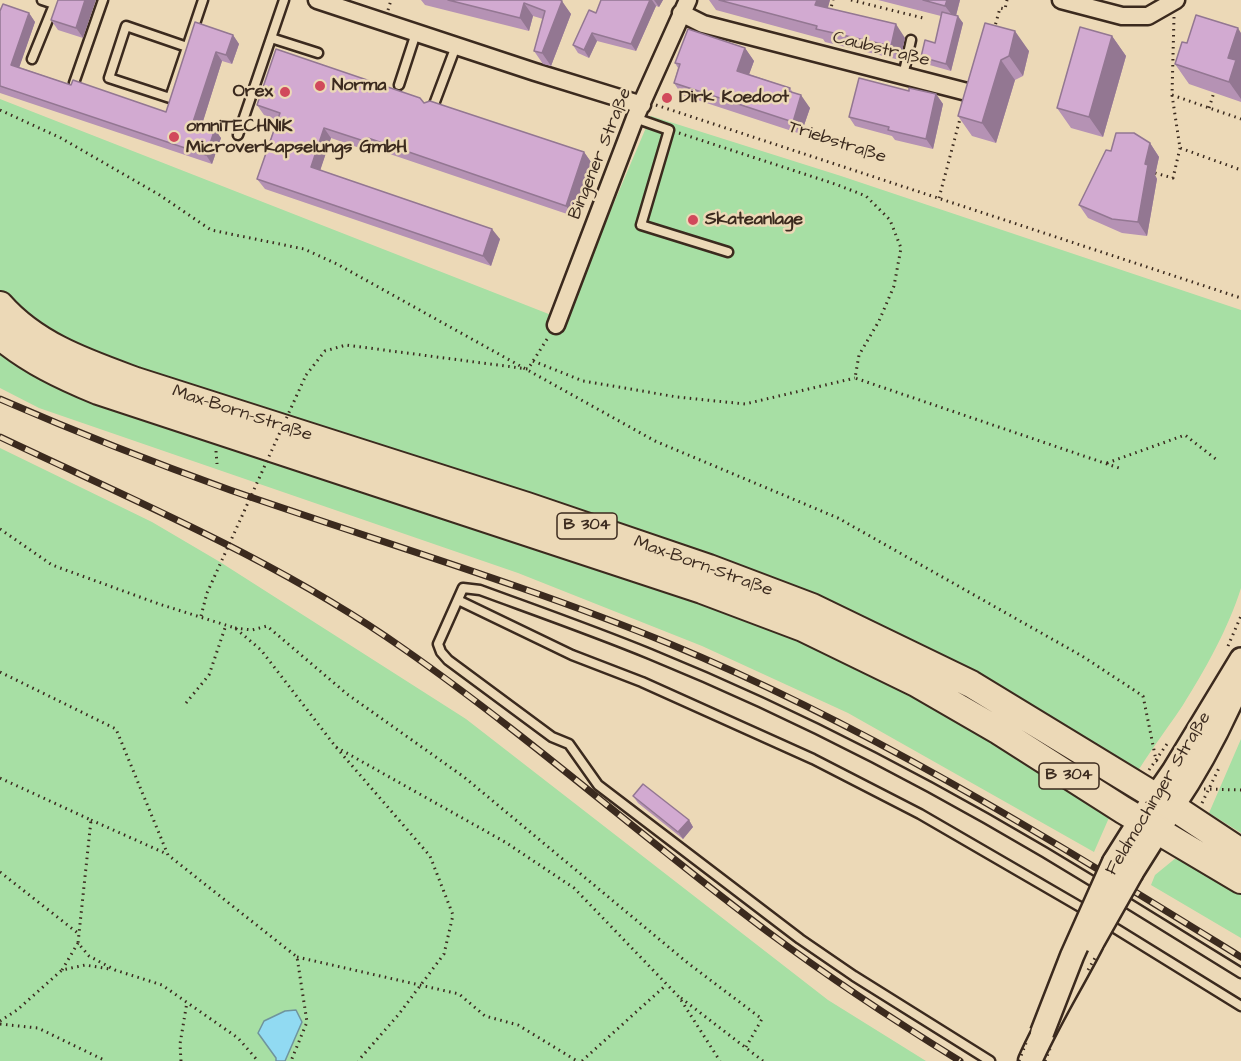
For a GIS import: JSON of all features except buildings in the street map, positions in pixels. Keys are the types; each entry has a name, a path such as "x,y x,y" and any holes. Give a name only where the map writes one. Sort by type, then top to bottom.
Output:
{"main road":[{"name":"Max-Born-Straße","path":"0,305 11,318 49,345 96,366 527,506 709,568 812,607 971,684 1241,852"},
{"name":"Max-Born-Straße","path":"0,336 18,351 53,372 98,391 702,590 803,628 916,683 999,731 1241,880"},
{"name":"Feldmochinger Straße","path":"1030,1061 1048,1037 1072,956 1123,867 1164,802"}],"street":[{"path":"317,0 456,46 639,112"},
{"path":"1061,0 1122,16 1148,16 1173,2"},
{"name":"Caubstraße","path":"684,7 703,24 967,92"},
{"name":"Bingener Straße","path":"556,325 639,112 684,7"},
{"name":"Feldmochinger Straße","path":"1164,802 1181,776 1241,658"},
{"name":"Feldmochinger Straße","path":"1181,776 1216,734 1241,680"}],"lane":[{"path":"32,59 55,2 42,0"},
{"path":"74,82 103,0"},
{"path":"187,47 126,26 109,78 170,98 203,0"},
{"path":"238,135 284,0"},
{"path":"399,85 416,33"},
{"path":"271,38 318,53"},
{"path":"903,76 911,40"},
{"path":"433,107 456,46"},
{"path":"639,112 669,129 641,225 728,252"},
{"path":"990,1061 854,976 800,939 598,785 569,744 552,737 448,660 438,644 463,588 480,590 651,655 822,732 929,786 1004,828 1241,973"},
{"path":"458,600 572,655 652,687 803,754 920,814 1004,861 1241,1006"}],"path":[{"path":"827,22 832,0"},
{"path":"851,0 923,18"},
{"path":"992,37 1000,8 1005,9 1007,0"},
{"path":"1155,173 1173,178 1180,148 1172,95 1173,2"},
{"path":"1209,108 1216,85"},
{"path":"939,198 967,92"},
{"path":"1172,95 1241,119"},
{"name":"Triebstraße","path":"639,112 661,105 1241,298"},
{"path":"0,110 61,138 158,194 211,230 304,249 337,264 655,441 838,518 1082,656 1143,696 1156,760 1204,789 1241,790"},
{"path":"669,129 866,196 890,220 901,248 894,286 879,321 859,355 855,378"},
{"path":"1180,148 1241,170"},
{"path":"528,369 556,325"},
{"path":"201,616 207,593 306,375 325,351 346,345 528,369"},
{"path":"533,361 583,381 677,397 745,404 855,378 1119,468"},
{"path":"1105,464 1185,435 1217,460"},
{"path":"0,529 52,565 159,604 235,628 252,630 267,626 346,694 464,777 689,964 762,1019 746,1047"},
{"path":"186,704 209,675 226,625"},
{"path":"235,628 261,650 335,746 430,856 453,915 444,954 422,985 358,1061"},
{"path":"0,672 116,729 168,855"},
{"path":"335,746 505,842 574,888 679,997 763,1061"},
{"path":"0,778 168,855 297,957 459,994 486,1016 518,1025 577,1061"},
{"path":"0,1022 62,970 78,943 91,820"},
{"path":"0,872 79,934"},
{"path":"78,943 89,956 115,970"},
{"path":"1088,970 1099,951"},
{"path":"291,1061 307,1022 297,957"},
{"path":"62,970 85,965 115,970 162,984 238,1038 258,1061"},
{"path":"582,1061 666,985"},
{"path":"679,997 720,1061"},
{"path":"181,1061 180,1044 187,1002"},
{"path":"0,1022 38,1028 106,1061"},
{"path":"1045,1061 1048,1037"}],"green space":[{"path":"0,99 564,320 651,116 841,176 1241,310 1241,588 1230,618 1191,692 1123,794 1094,852 848,713 702,646 518,573 39,408 0,388"},
{"path":"0,448 152,522 220,562 466,719 828,1000 926,1061 0,1061"},
{"path":"1241,739 1241,833 1209,813"},
{"path":"1177,857 1241,895 1241,938 1151,885 1155,875"}],"water":[{"path":"296,1010 302,1022 285,1061 276,1061 258,1033 264,1021 285,1011"}],"railway":[{"path":"0,399 172,469 230,490 561,602 670,644 745,677 890,749 961,789 1241,957"},
{"path":"0,437 206,534 257,560 356,617 497,717 768,932 863,999 960,1061"}],"place":[{"name":"Norma","path":"320,86"},
{"name":"Orex","path":"285,92"},
{"name":"Dirk Koedoot","path":"667,98"},
{"name":"omniTECHNIK Microverkapselungs GmbH","path":"174,137"},
{"name":"Skateanlage","path":"693,220"}]}
